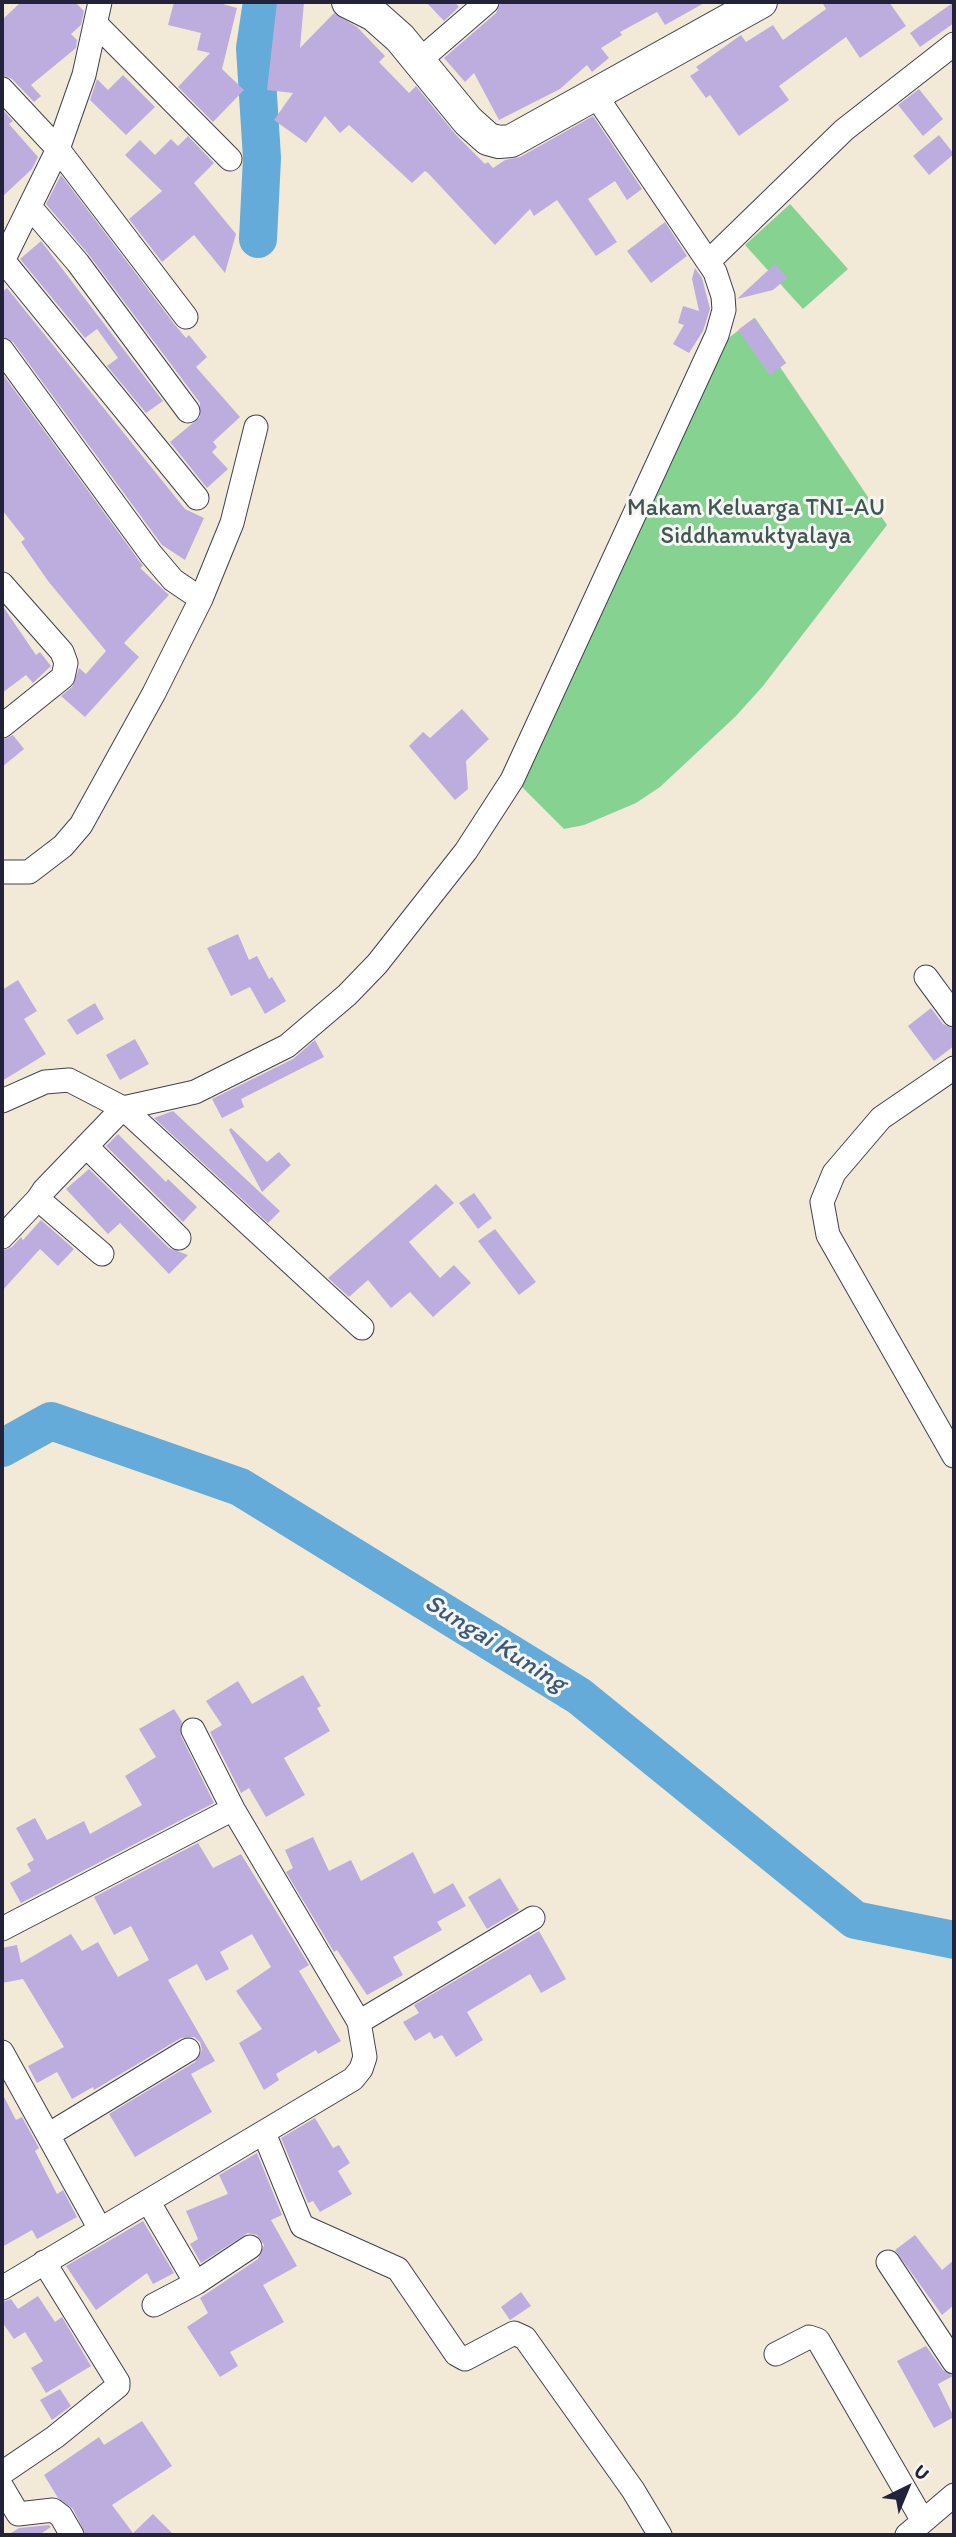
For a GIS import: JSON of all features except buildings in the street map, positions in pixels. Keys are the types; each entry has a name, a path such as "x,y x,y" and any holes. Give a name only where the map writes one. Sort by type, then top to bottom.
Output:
{"street":[{"path":"348,2 374,15 400,38 477,131 499,142 511,141 596,96 761,2"},
{"path":"420,60 487,2"},
{"path":"98,13 84,75 58,149 31,208 2,261 197,498"},
{"path":"98,13 230,159"},
{"path":"709,261 844,130 954,44"},
{"path":"2,89 58,149 186,317"},
{"path":"2,1237 123,1108 195,1092 286,1046 347,995 377,964 492,815 512,780 717,335 724,310 723,296 709,261 596,96"},
{"path":"31,208 78,262 188,411"},
{"path":"2,350 151,554 173,580 201,598"},
{"path":"2,872 29,872 42,865 81,825 201,598 232,523 256,427"},
{"path":"2,584 61,652 66,663 63,677 2,726"},
{"path":"926,977 954,1015"},
{"path":"954,1068 881,1118 834,1173 822,1202 828,1235 954,1456"},
{"path":"2,1101 45,1083 69,1080 123,1108 362,1328"},
{"path":"86,1146 179,1238"},
{"path":"38,1199 102,1254"},
{"path":"2,2288 353,2079 365,2057 359,2022 233,1809 192,1730"},
{"path":"2,1929 233,1809"},
{"path":"359,2022 533,1918"},
{"path":"48,2135 188,2050"},
{"path":"2,2052 9,2083 48,2135 100,2229"},
{"path":"264,2133 302,2226 398,2269 461,2358 469,2358 514,2333 525,2338 633,2490 660,2535"},
{"path":"148,2201 196,2283"},
{"path":"154,2305 196,2283 250,2247"},
{"path":"2,2473 55,2437 118,2386 44,2262"},
{"path":"888,2262 954,2362"},
{"path":"776,2354 809,2337 818,2340 915,2528 954,2495"},
{"path":"2,2487 18,2514 53,2510 61,2516 72,2535"}],"green space":[{"path":"790,204 848,269 803,309 745,245"},
{"name":"Makam Keluarga TNI-AU Siddhamuktyalaya","path":"755,318 786,363 780,367 887,525 763,686 736,716 660,787 636,803 584,825 564,829 520,785 723,342"}],"waterway":[{"path":"258,239 262,158 255,48 262,2"},
{"name":"Sungai Kuning","path":"2,1448 51,1421 240,1487 579,1696 855,1920 954,1940"}]}
